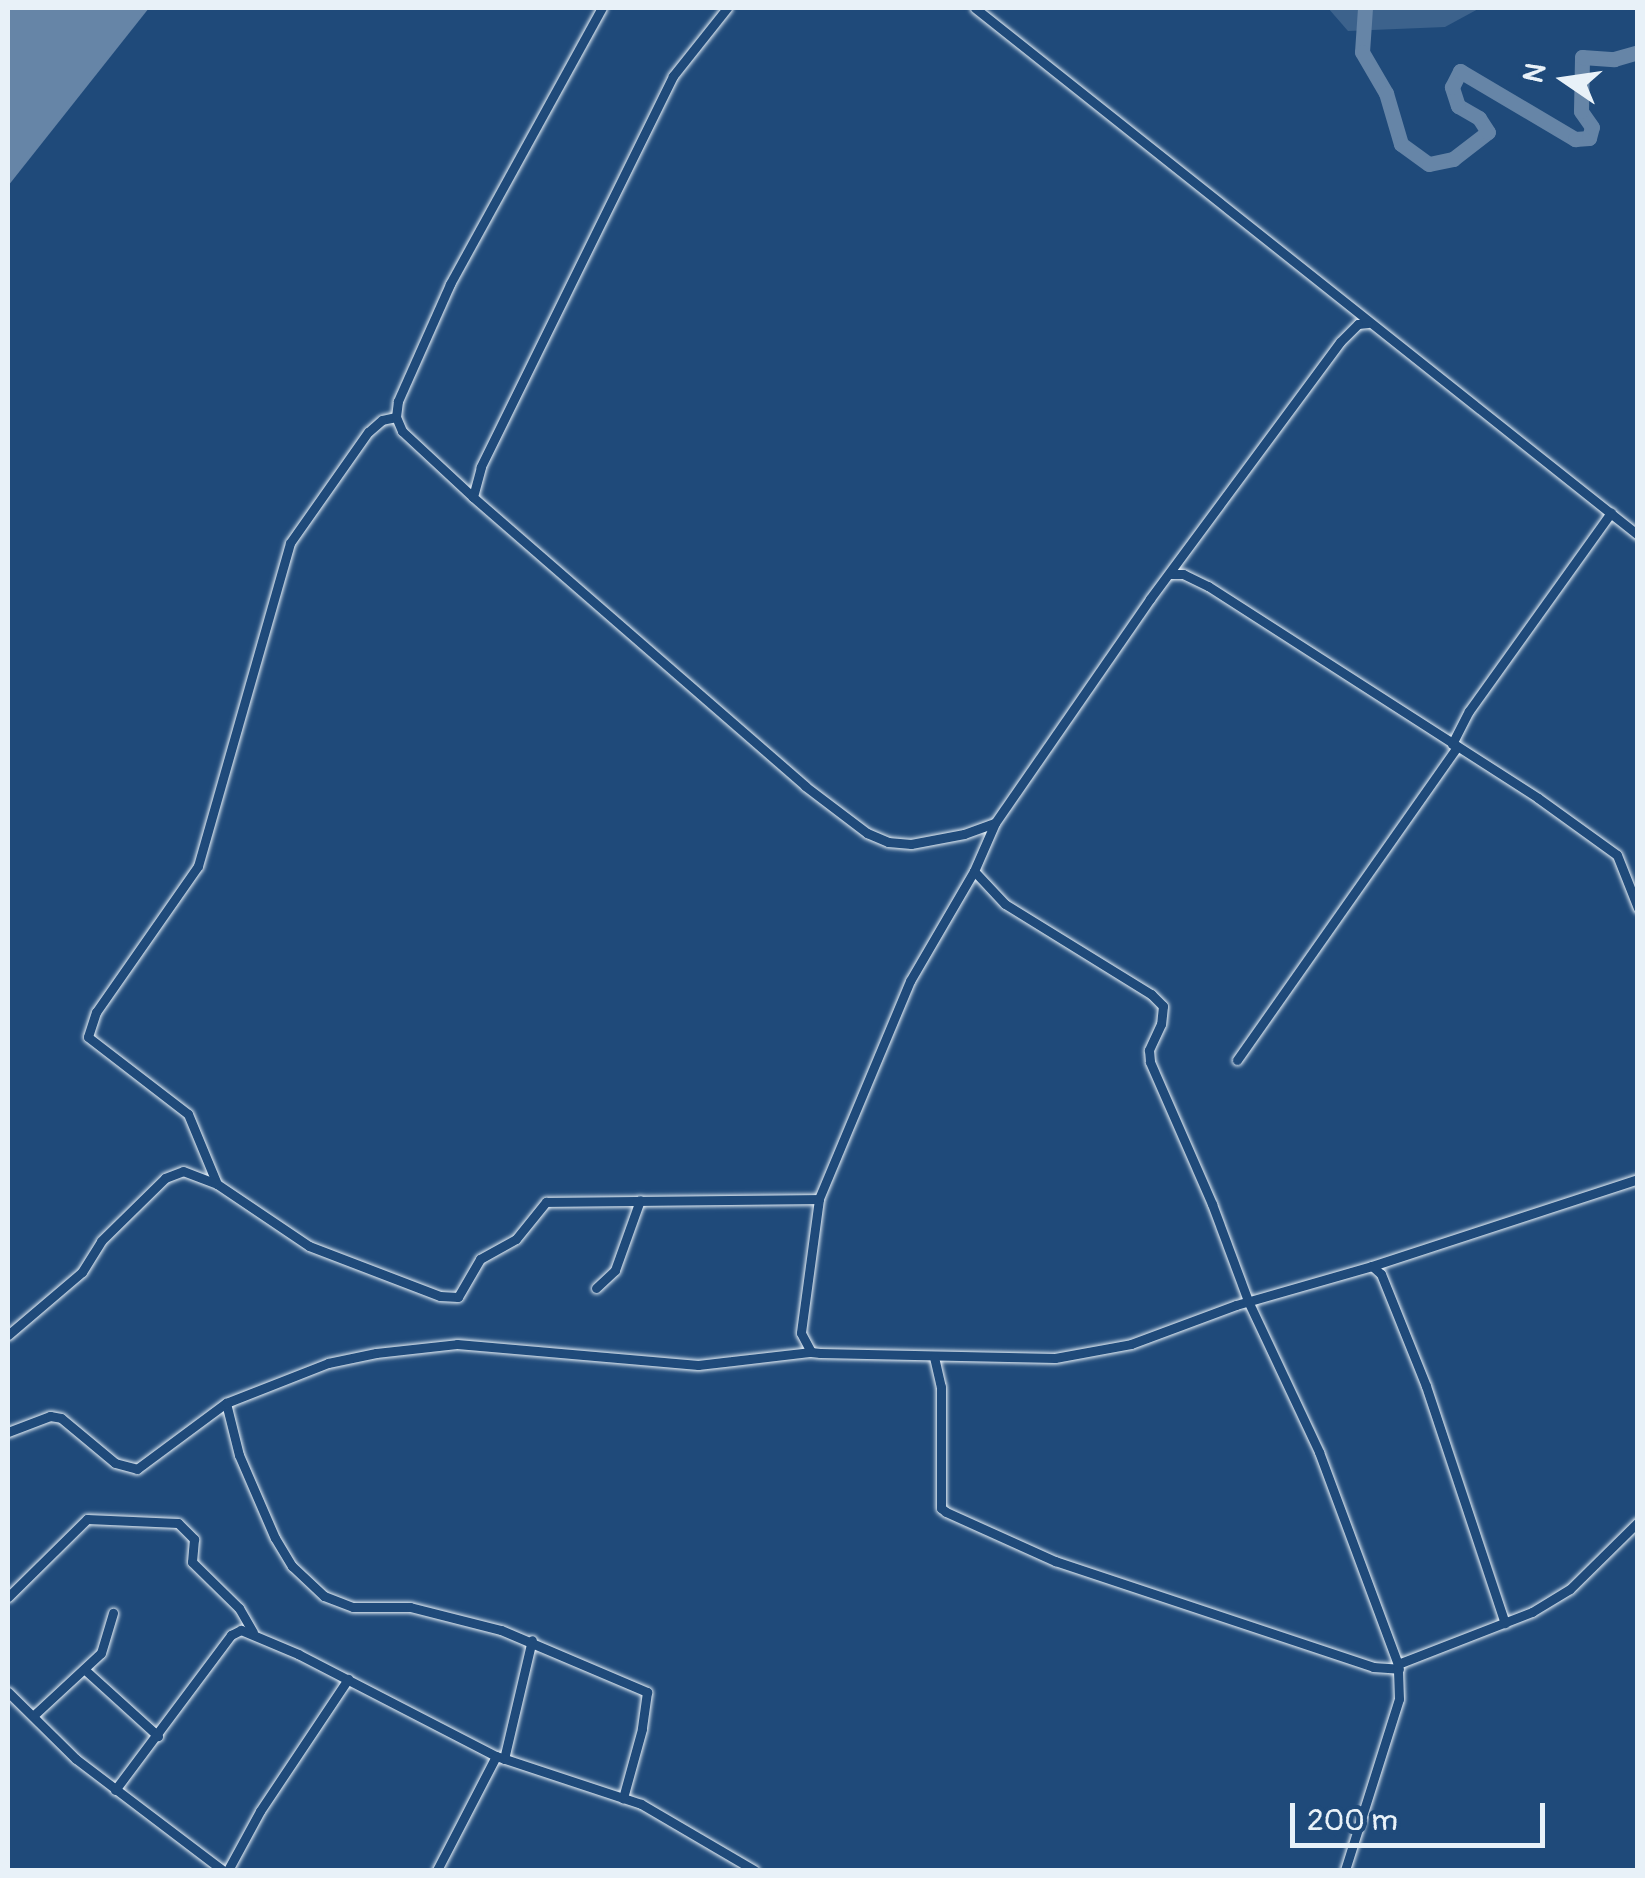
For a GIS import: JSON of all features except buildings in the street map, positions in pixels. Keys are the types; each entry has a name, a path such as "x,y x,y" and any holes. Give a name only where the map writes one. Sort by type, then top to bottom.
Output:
{"street":[{"path":"602,8 450,284 398,401 396,416 402,431 805,786 867,833 888,842 911,844 964,834 995,823"},
{"path":"473,497 481,468 673,76 727,8"},
{"path":"975,8 1638,535"},
{"path":"811,1352 800,1333 819,1198 910,982 974,872 995,823 1340,342 1358,324 1368,323"},
{"path":"217,1184 188,1114 96,1045 88,1037 88,1027 198,866 290,543 368,432 382,420 396,416"},
{"path":"1237,1060 1454,745 1469,711 1611,513"},
{"path":"1171,574 1183,574 1208,586 1538,798 1617,855 1638,908"},
{"path":"974,872 1005,904 1151,994 1163,1006 1161,1024 1149,1050 1150,1062 1218,1218 1248,1301 1319,1452 1399,1666 1398,1699 1345,1870"},
{"path":"8,1335 82,1272 101,1241 165,1178 183,1171 217,1184 309,1246 387,1279 450,1298 458,1297 480,1259 516,1239 546,1202 819,1198"},
{"path":"8,1432 50,1416 60,1418 115,1463 137,1469 226,1403 328,1363 457,1344 662,1365 776,1360 811,1352 1054,1358 1096,1352 1638,1179"},
{"path":"596,1288 615,1270 640,1200"},
{"path":"1372,1266 1382,1274 1400,1316 1458,1474 1505,1623"},
{"path":"934,1357 942,1387 940,1508 1055,1561 1348,1659 1399,1666 1505,1623 1570,1589 1638,1522"},
{"path":"226,1403 239,1455 275,1538 292,1566 324,1596 353,1607 410,1606 532,1640 647,1692 642,1729 623,1798"},
{"path":"8,1597 87,1519 146,1518 178,1523 192,1534 192,1562 239,1608 253,1632"},
{"path":"34,1715 108,1642 113,1613"},
{"path":"115,1790 232,1635 241,1630 253,1632 500,1757 641,1804 754,1870"},
{"path":"437,1870 500,1757 532,1640"},
{"path":"84,1669 158,1736"},
{"path":"8,1692 50,1735 115,1790 225,1870 267,1799 348,1679"}],"shaded area":[{"path":"8,8 149,8 8,186"},
{"path":"1328,8 1480,8 1445,27 1348,31"}],"waterway":[{"path":"1365,8 1362,52 1386,93 1401,144 1429,164 1453,159 1488,132 1479,118 1458,106 1452,87 1460,71 1575,139 1589,138 1592,127 1581,111 1582,57 1614,59 1638,52"}]}
